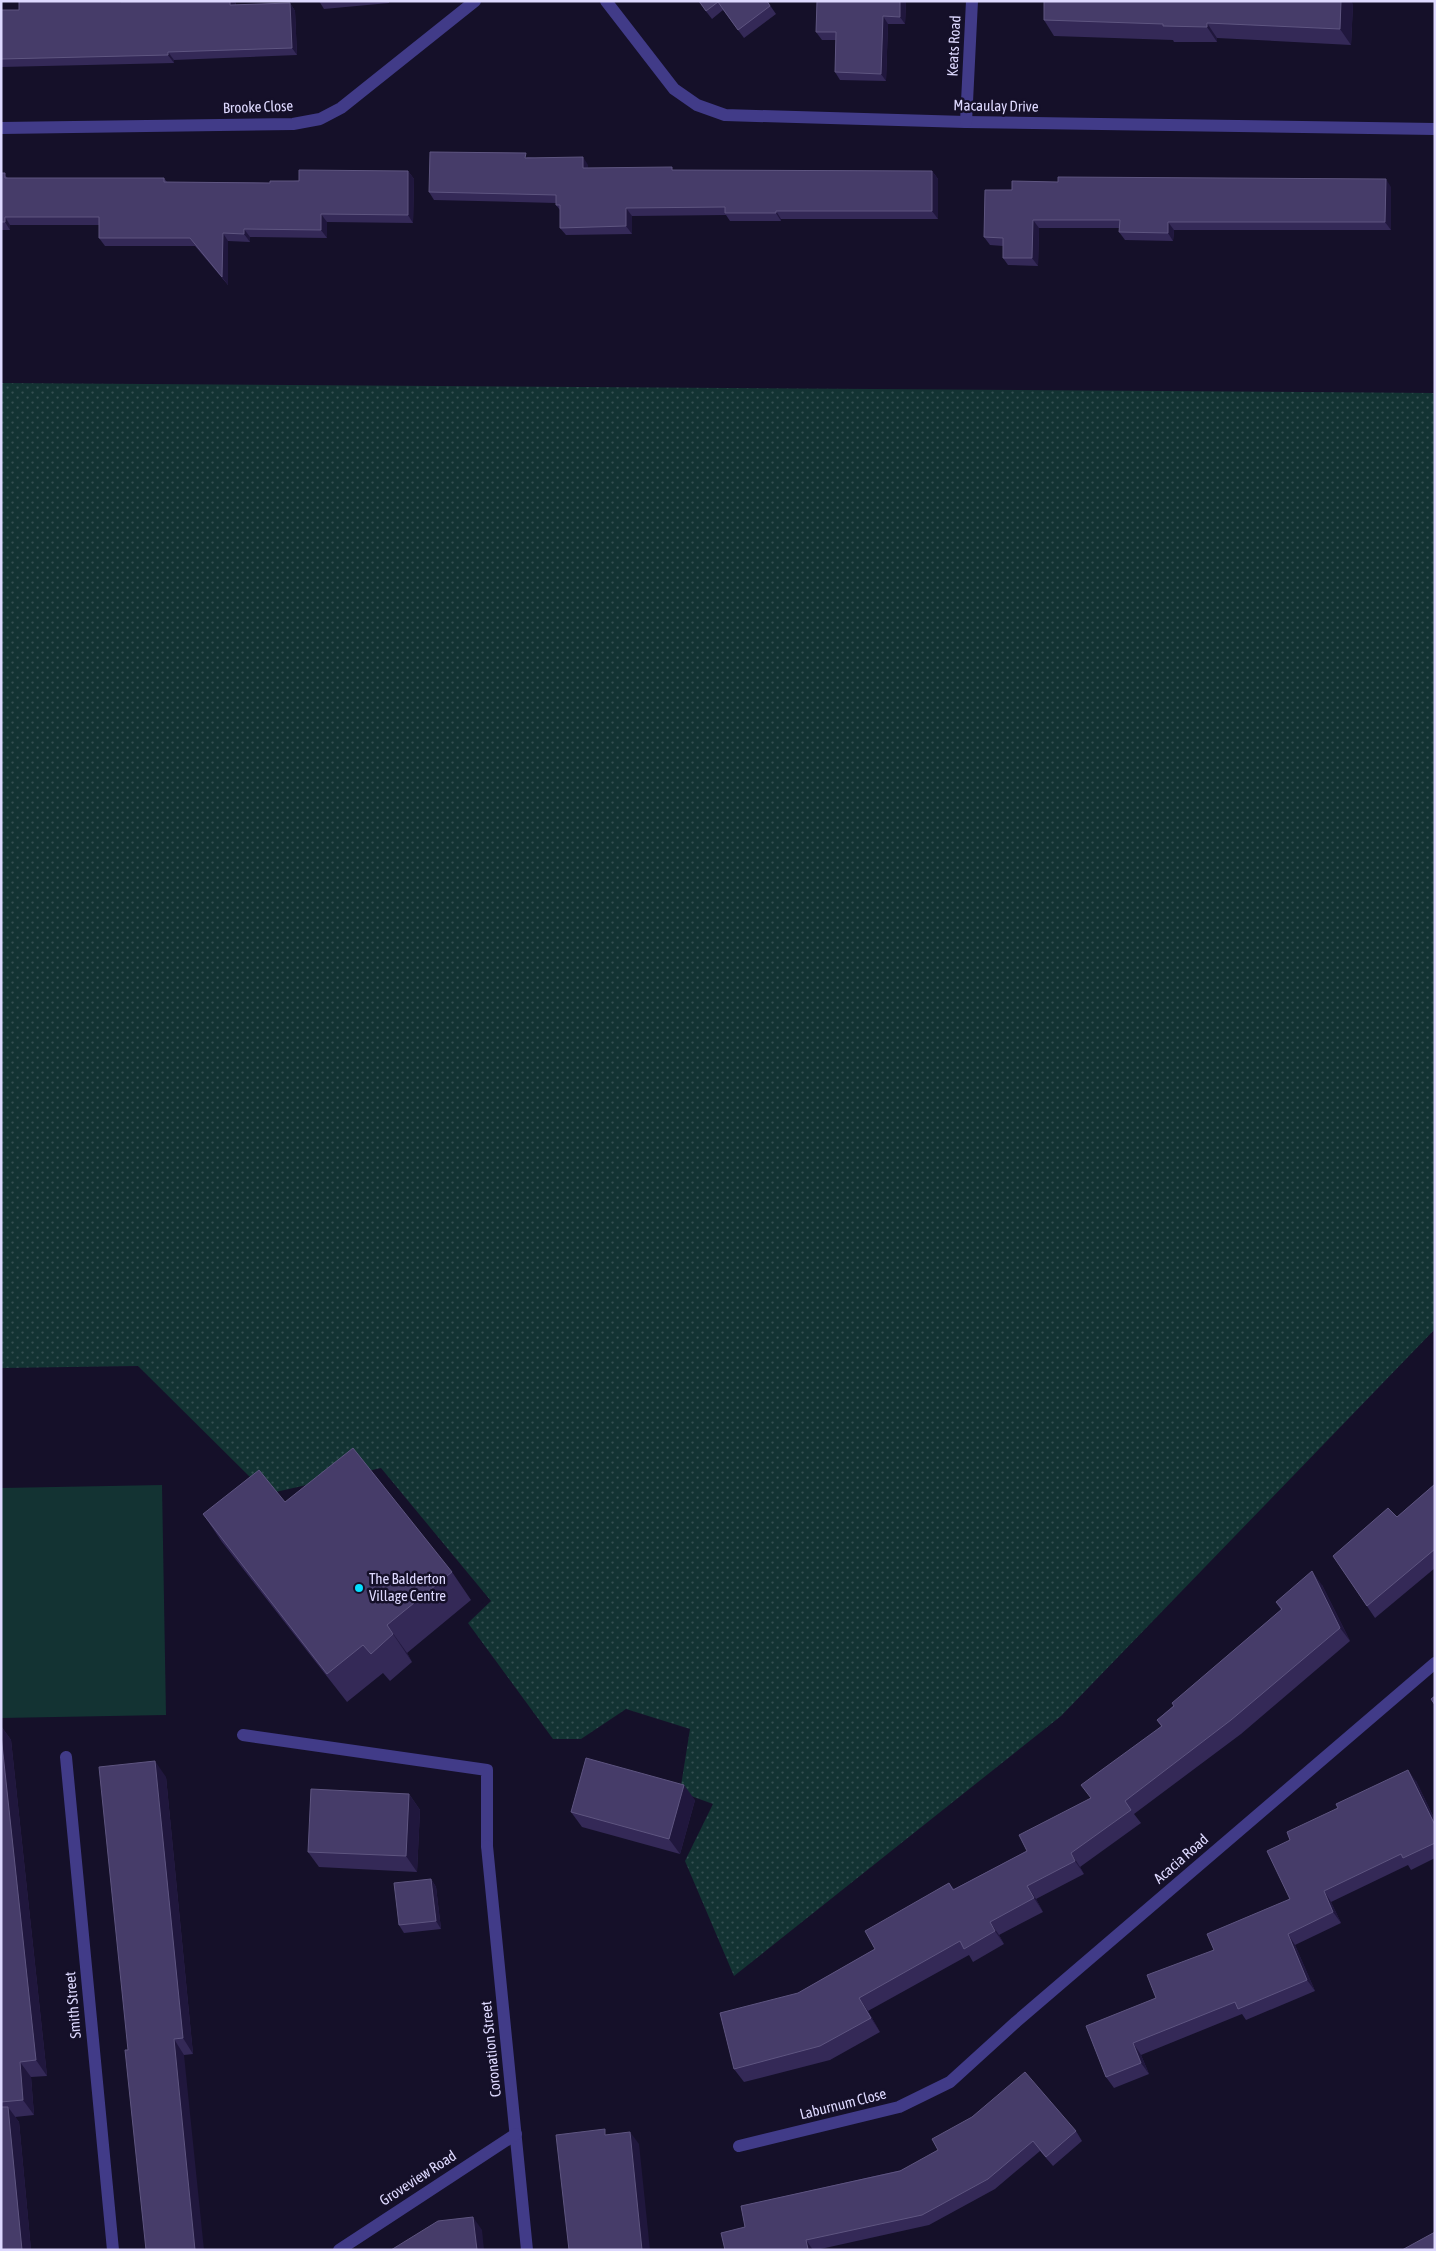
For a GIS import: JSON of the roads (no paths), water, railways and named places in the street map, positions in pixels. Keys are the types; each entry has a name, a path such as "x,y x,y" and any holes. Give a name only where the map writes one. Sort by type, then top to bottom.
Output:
{"street":[{"name":"Brooke Close","path":"1,128 293,124 320,119 341,108 475,1"},
{"name":"Macaulay Drive","path":"606,1 674,89 697,105 725,115 966,122 1435,129"},
{"name":"Keats Road","path":"966,122 972,1"},
{"name":"Acacia Road","path":"950,2082 1016,2022 1435,1663"},
{"name":"Coronation Street","path":"243,1735 487,1770 487,1846 526,2250"},
{"name":"Smith Street","path":"66,1757 113,2250"},
{"name":"Laburnum Close","path":"739,2146 899,2107 950,2082"},
{"name":"Groveview Road","path":"339,2250 516,2134"}],"place":[{"name":"The Balderton Village Centre","path":"359,1588"}]}
